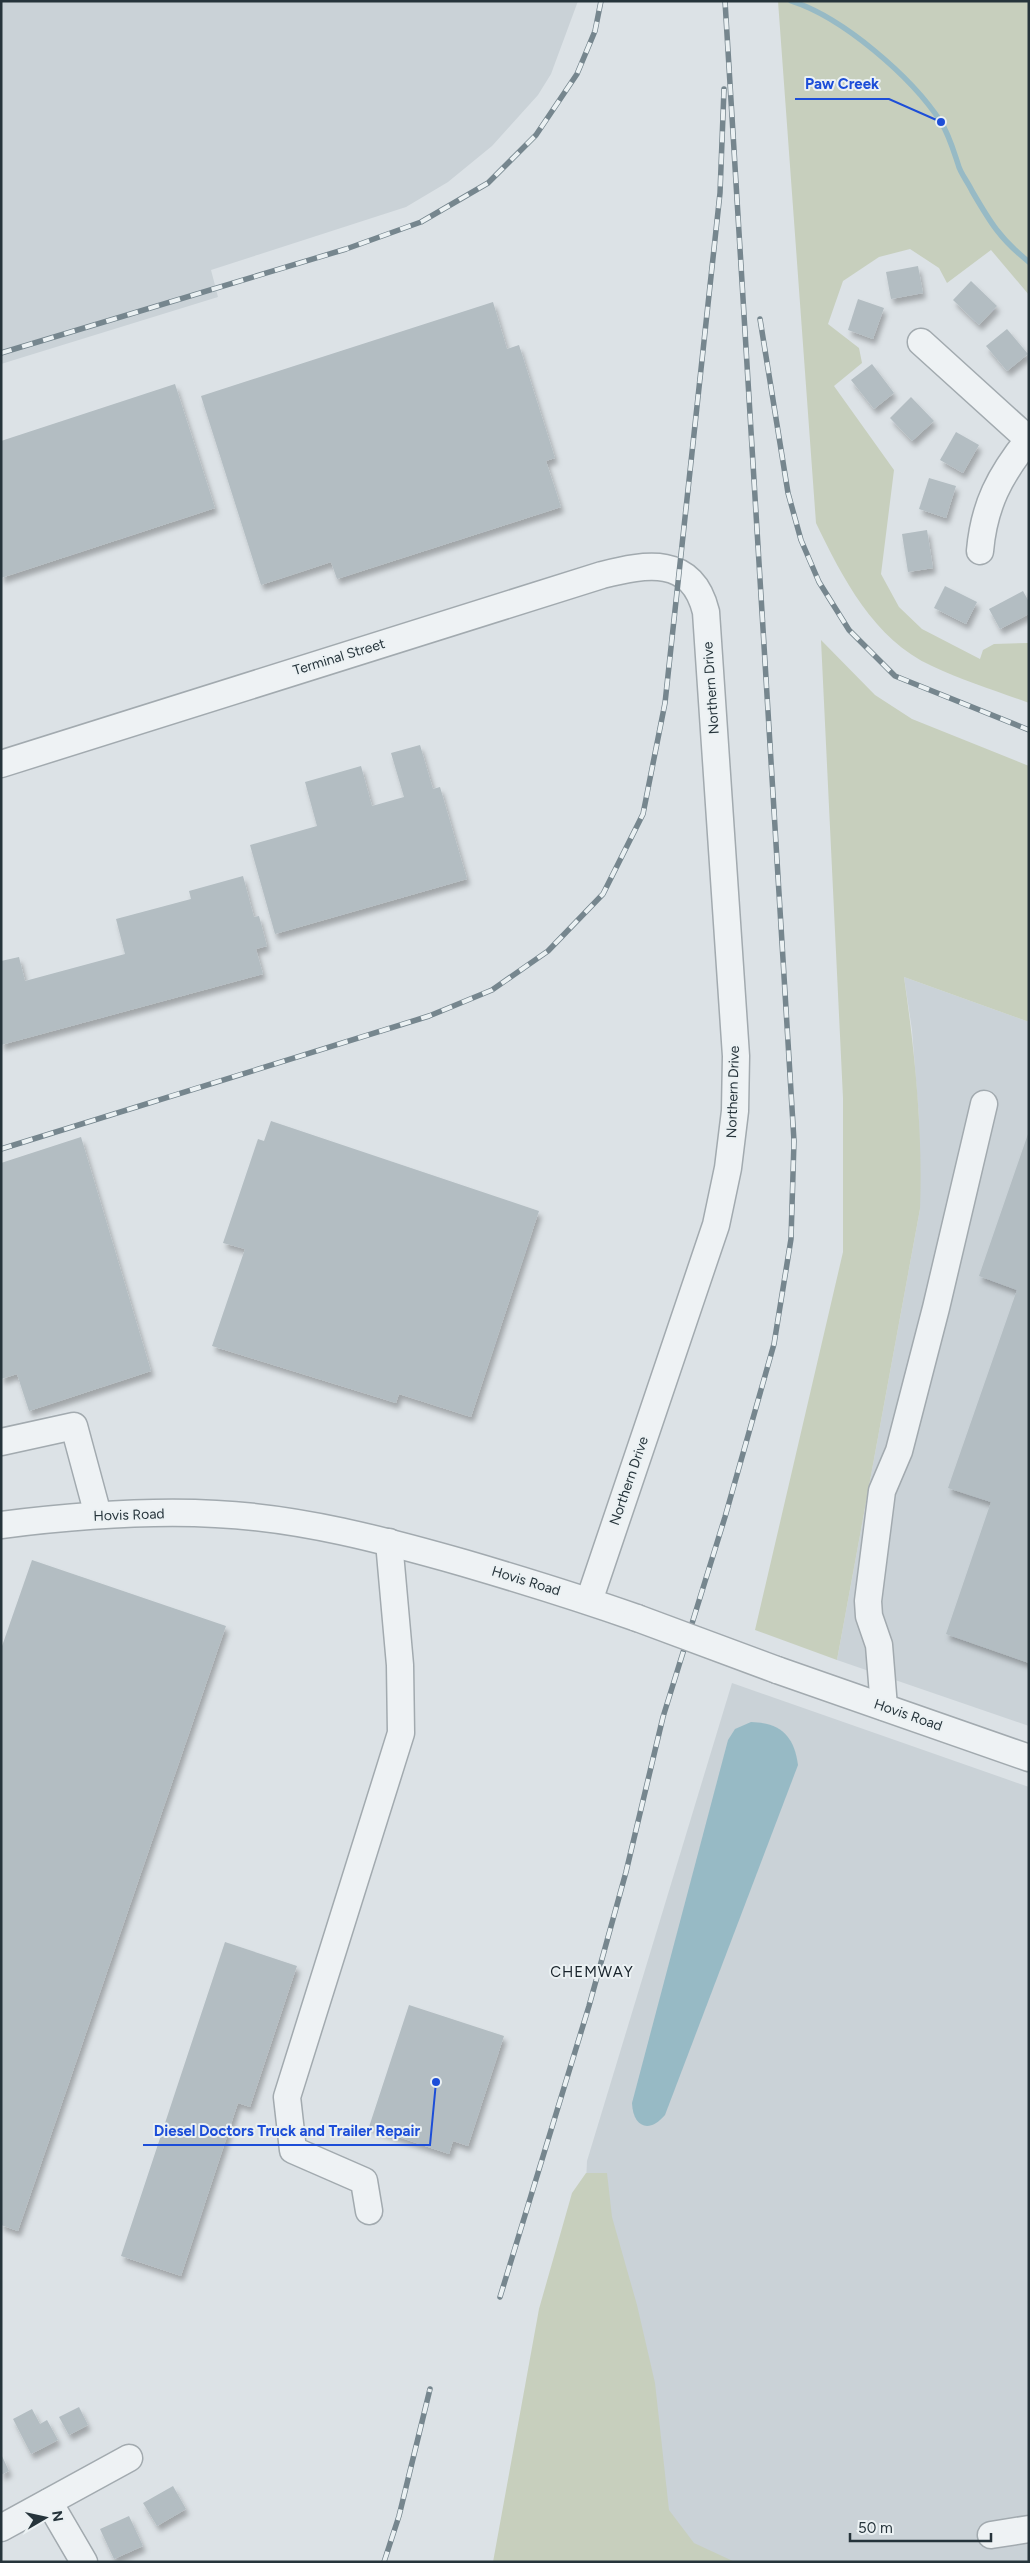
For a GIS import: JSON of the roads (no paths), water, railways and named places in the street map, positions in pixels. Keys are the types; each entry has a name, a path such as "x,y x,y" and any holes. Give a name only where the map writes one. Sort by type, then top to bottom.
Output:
{"street":[{"path":"921,342 1029,440 1009,464 988,504 982,529 980,551"},
{"name":"Terminal Street","path":"1,764 602,575 642,566 679,572"},
{"name":"Northern Drive","path":"589,1601 708,1253 728,1168 734,1111 736,1056 706,612 698,588 690,579 679,572"},
{"path":"884,1707 879,1645 869,1616 868,1601 882,1491 898,1451 936,1308 984,1104"},
{"path":"1,1442 74,1426 98,1515"},
{"name":"Hovis Road","path":"1,1525 98,1515 178,1513 261,1518 332,1529 389,1542 589,1601 1029,1758"},
{"path":"369,2211 364,2181 293,2150 287,2097 401,1733 400,1665 389,1542"},
{"path":"1,2528 130,2458"},
{"path":"49,2502 84,2562"},
{"path":"991,2535 1029,2530"}],"water":[{"path":"751,1722 770,1725 784,1733 793,1746 798,1765 665,2115 653,2125 643,2125 635,2118 632,2103 728,1740 735,1729"}],"waterway":[{"path":"791,1 832,20 853,34 874,50 912,86 941,122 949,137 960,171 990,221 1010,246 1029,262"}],"railway":[{"path":"1,353 346,249 421,222 488,183 536,135 577,74 595,31 601,1"},
{"path":"500,2297 589,2006 626,1872 663,1717 725,1517 774,1344 791,1239 794,1141 725,1"},
{"path":"1,1149 429,1016 492,990 548,951 603,894 643,814 665,703 720,193 724,89"},
{"path":"760,319 788,493 801,540 819,582 849,630 895,676 1029,730"},
{"path":"384,2562 399,2516 430,2389"}],"place":[{"name":"Paw Creek","path":"941,122"},
{"name":"Diesel Doctors Truck and Trailer Repair","path":"436,2082"}],"district":[{"name":"CHEMWAY","path":"592,1972"}]}
